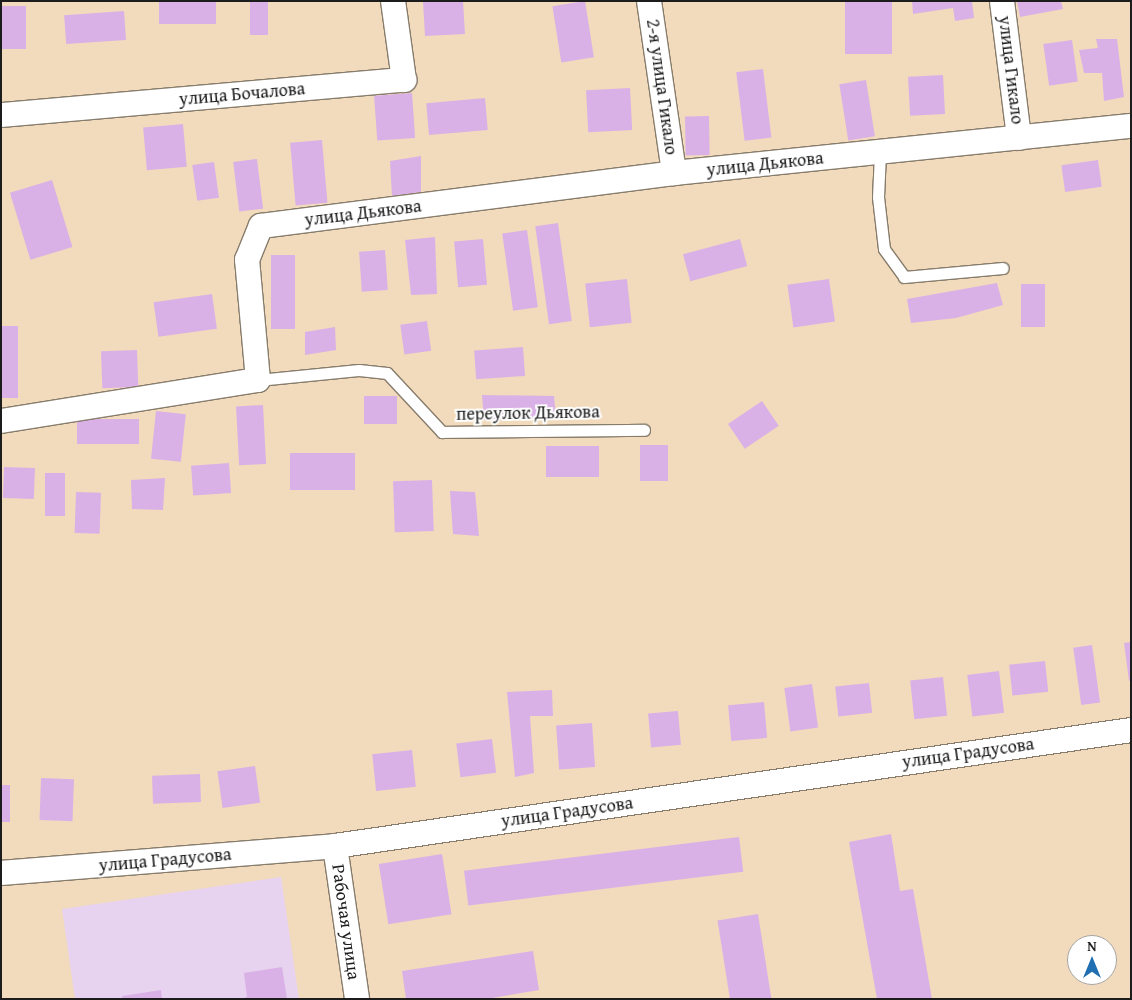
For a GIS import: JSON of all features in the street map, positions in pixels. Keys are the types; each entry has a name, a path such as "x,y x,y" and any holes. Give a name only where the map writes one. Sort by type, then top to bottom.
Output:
{"street":[{"name":"улица Бочалова","path":"1,116 404,80 393,1"},
{"name":"2-я улица Гикало","path":"649,1 674,174"},
{"name":"улица Гикало","path":"1002,1 1019,138"},
{"name":"улица Дьякова","path":"258,380 247,260 261,226 674,174 1131,126"},
{"path":"1,421 258,380"},
{"name":"улица Градусова","path":"1,873 335,846 1131,730"},
{"name":"Рабочая улица","path":"335,846 357,999"}],"lane":[{"path":"880,153 878,197 884,249 904,276 1003,268"},
{"name":"переулок Дьякова","path":"258,380 359,370 387,373 421,412 442,432 644,430"}],"shaded area":[{"path":"281,877 299,999 75,999 62,909"}],"building":[{"path":"159,1 216,1 216,24 159,24"},
{"path":"250,1 268,1 268,35 250,35"},
{"path":"463,1 465,34 425,36 423,2"},
{"path":"585,1 594,57 561,62 552,6"},
{"path":"845,1 892,1 892,54 845,54"},
{"path":"912,1 972,1 974,18 955,21 953,8 913,14"},
{"path":"1017,1 1061,1 1063,9 1020,17"},
{"path":"1,6 26,6 26,49 1,49"},
{"path":"124,11 126,40 66,44 64,15"},
{"path":"1096,39 1117,39 1124,97 1104,101 1102,73 1084,73 1079,50 1098,48"},
{"path":"1072,40 1078,82 1049,86 1043,44"},
{"path":"763,69 771,137 745,141 736,72"},
{"path":"943,75 945,114 910,116 908,77"},
{"path":"866,80 875,136 848,141 839,84"},
{"path":"630,88 632,130 588,132 586,90"},
{"path":"412,93 415,138 377,141 374,96"},
{"path":"485,98 488,130 429,135 426,103"},
{"path":"685,116 709,116 710,155 686,155"},
{"path":"183,124 187,167 147,170 143,127"},
{"path":"322,140 327,203 296,206 290,143"},
{"path":"421,156 421,192 392,196 390,161"},
{"path":"257,159 263,209 239,212 233,162"},
{"path":"1098,160 1102,187 1065,192 1061,165"},
{"path":"214,162 219,198 197,201 192,165"},
{"path":"52,180 72,247 30,260 10,193"},
{"path":"558,223 572,321 549,324 535,226"},
{"path":"527,230 538,307 513,311 502,233"},
{"path":"435,237 437,294 411,295 405,240"},
{"path":"483,239 487,285 458,287 454,242"},
{"path":"740,239 747,266 690,281 683,254"},
{"path":"385,250 388,290 362,292 359,252"},
{"path":"271,255 295,255 295,329 271,329"},
{"path":"627,279 632,323 590,327 585,283"},
{"path":"829,279 835,322 793,327 787,285"},
{"path":"997,283 1003,305 956,318 911,323 907,299"},
{"path":"1021,284 1045,284 1045,327 1021,327"},
{"path":"212,294 217,329 158,337 154,302"},
{"path":"427,321 431,351 404,354 400,325"},
{"path":"1,326 18,326 18,398 1,398"},
{"path":"335,327 336,350 305,355 305,332"},
{"path":"523,347 525,376 476,379 474,350"},
{"path":"137,350 138,387 102,388 101,351"},
{"path":"482,395 554,396 556,417 484,420"},
{"path":"364,396 397,396 397,424 364,424"},
{"path":"762,401 779,426 745,449 728,424"},
{"path":"263,405 266,464 239,465 236,406"},
{"path":"156,411 186,414 181,462 151,459"},
{"path":"77,419 139,419 139,444 77,444"},
{"path":"640,445 668,445 668,481 640,481"},
{"path":"546,446 599,446 599,477 546,477"},
{"path":"290,453 355,453 355,490 290,490"},
{"path":"229,463 231,493 193,496 191,466"},
{"path":"4,467 35,468 34,499 3,498"},
{"path":"45,473 65,473 65,516 45,516"},
{"path":"165,478 163,510 132,509 131,480"},
{"path":"432,480 434,531 395,532 393,481"},
{"path":"450,491 475,492 479,536 453,534"},
{"path":"76,492 101,493 100,534 75,533"},
{"path":"1131,642 1131,680 1129,681 1124,643"},
{"path":"1092,645 1100,702 1081,705 1073,648"},
{"path":"1045,661 1048,692 1012,696 1009,665"},
{"path":"999,671 1004,713 972,717 967,675"},
{"path":"943,677 947,716 914,719 910,680"},
{"path":"869,683 872,713 838,716 835,687"},
{"path":"812,684 818,728 790,731 784,688"},
{"path":"552,690 553,716 530,716 534,773 515,777 507,692"},
{"path":"764,702 767,738 731,741 728,705"},
{"path":"678,711 681,745 651,747 648,714"},
{"path":"592,723 595,767 559,769 556,726"},
{"path":"492,739 496,773 460,777 456,743"},
{"path":"412,750 416,787 376,791 372,754"},
{"path":"255,766 260,803 223,808 217,771"},
{"path":"200,774 201,802 153,804 152,776"},
{"path":"41,778 74,779 73,821 40,820"},
{"path":"1,785 10,785 10,822 1,822"},
{"path":"891,834 900,891 913,889 932,999 877,999 849,842"},
{"path":"739,837 743,872 468,905 464,871"},
{"path":"442,854 452,914 388,924 379,864"},
{"path":"758,914 771,999 730,999 718,920"},
{"path":"533,951 539,990 486,999 406,999 402,971"},
{"path":"282,967 287,999 241,999 247,997 244,973"},
{"path":"161,990 162,999 123,999 122,996"}]}
